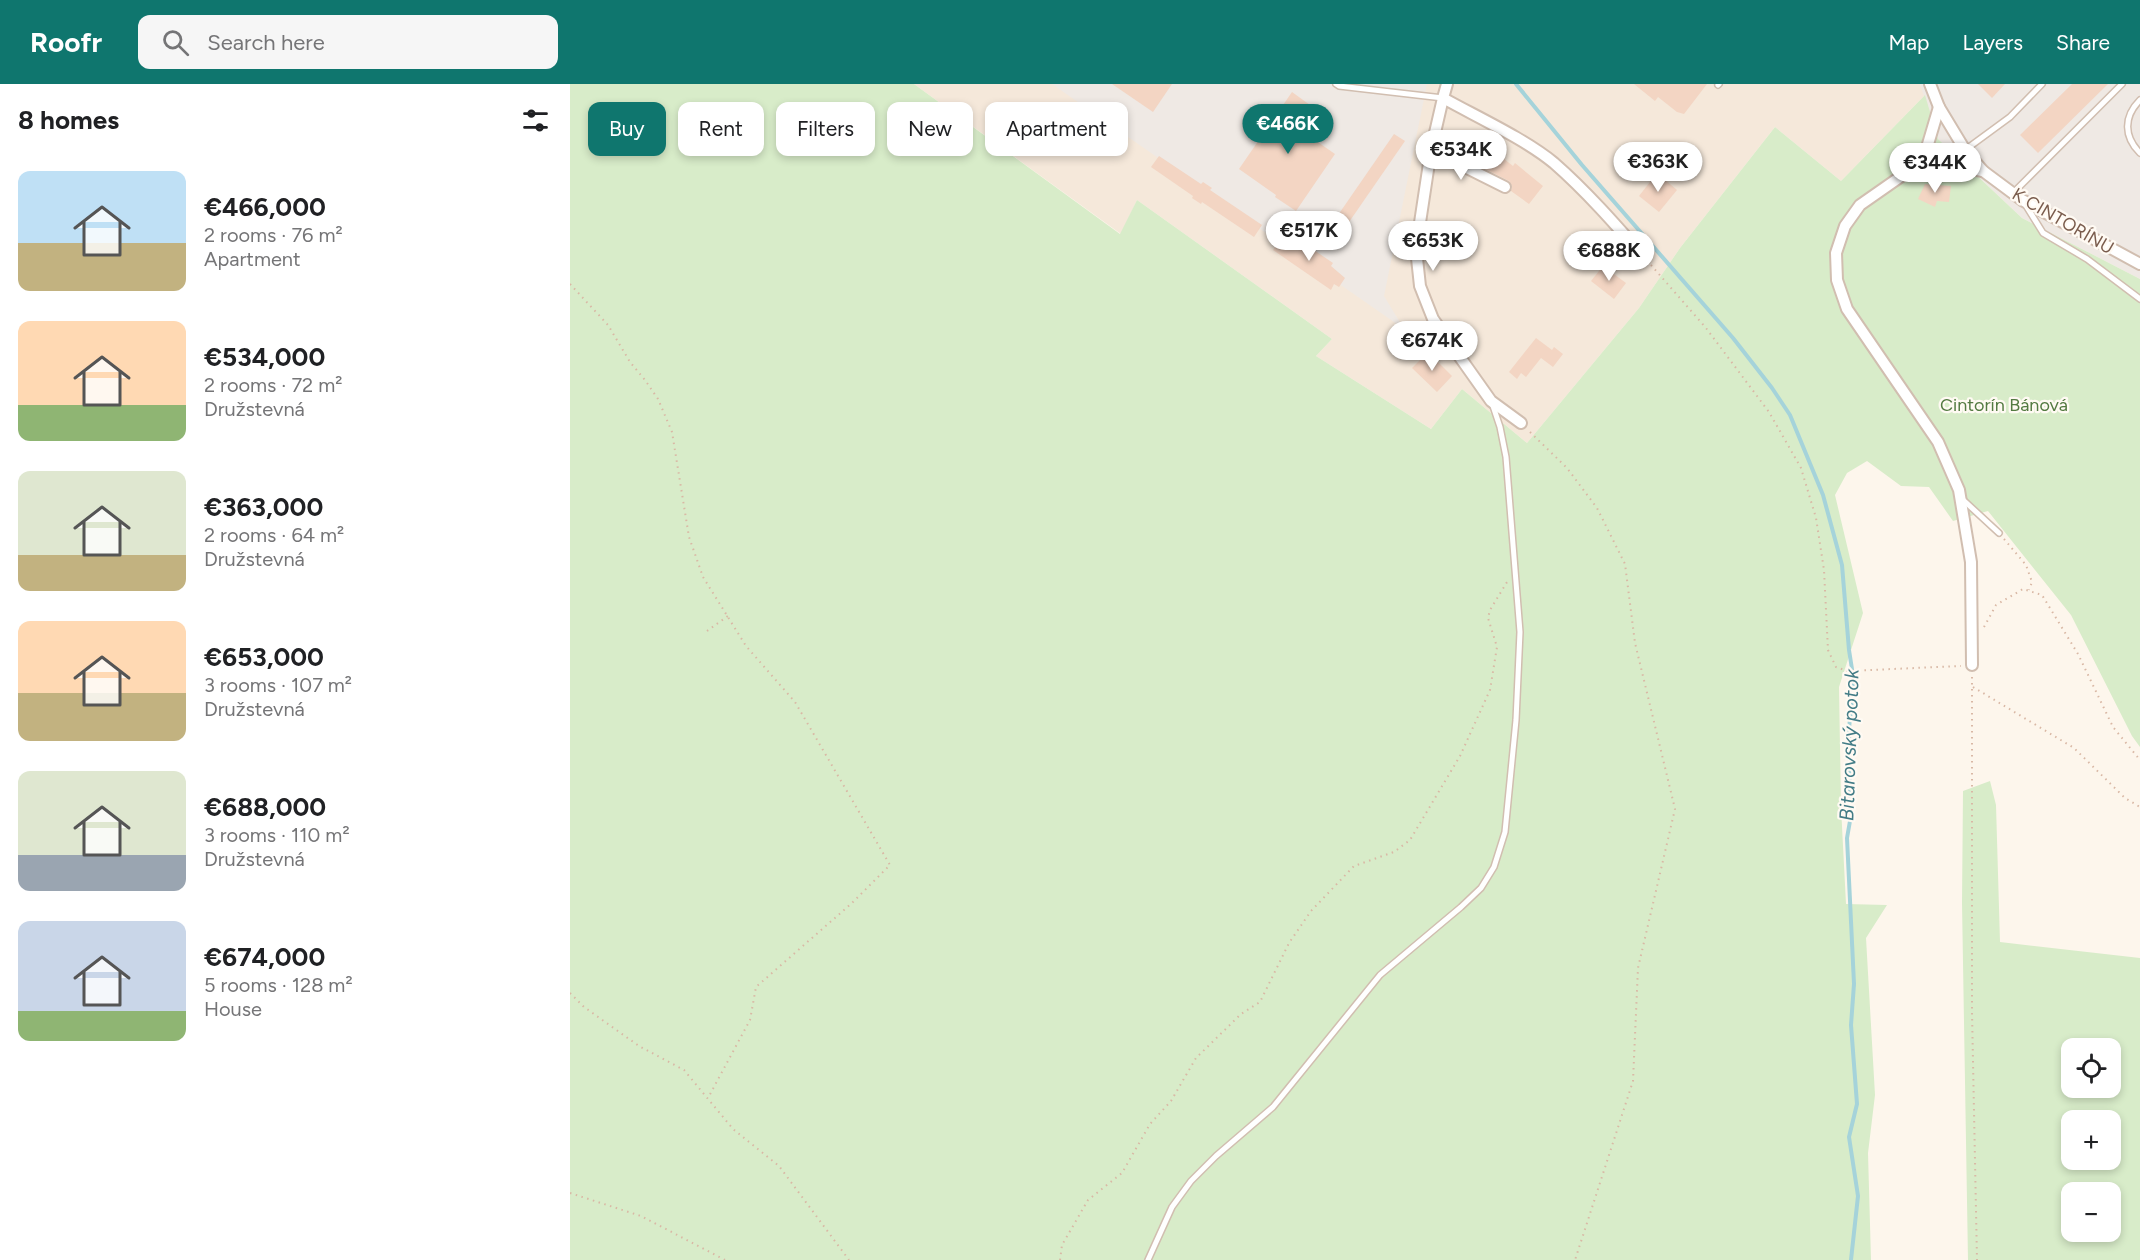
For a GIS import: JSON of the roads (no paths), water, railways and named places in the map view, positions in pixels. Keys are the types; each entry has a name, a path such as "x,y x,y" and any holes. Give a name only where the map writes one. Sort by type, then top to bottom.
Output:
{"street":[{"path":"1447,84 1431,150 1416,249 1420,286 1433,319 1491,401 1521,423"},
{"name":"K CINTORÍNU","path":"1930,84 1939,107 1965,150 1983,171 2018,196 2140,264"},
{"path":"1443,98 1530,147 1553,163 1643,256"},
{"path":"1939,107 1923,161 1860,205 1845,226 1836,253 1837,280 1847,309 1938,442 1959,490 1971,562 1972,665"},
{"path":"1431,150 1505,187"},
{"path":"1923,161 1983,171"}],"lane":[{"path":"1336,84 1443,98"},
{"path":"1965,150 2010,117 2042,84"},
{"path":"2122,84 2018,196 2043,233 2087,259 2140,299"},
{"path":"2140,100 2134,106 2127,123 2130,144 2140,153"},
{"path":"1148,1260 1172,1207 1191,1181 1216,1156 1273,1107 1380,975 1461,907 1481,888 1494,867 1505,832 1516,720 1520,632 1506,457 1500,427 1491,401"},
{"path":"1960,497 1999,533"}],"waterway":[{"name":"Bitarovský potok","path":"1516,84 1582,165 1733,338 1772,388 1790,415 1823,495 1842,565 1854,682 1849,728 1850,821 1847,838 1854,984 1851,1025 1857,1104 1849,1137 1858,1196 1851,1260"}],"park label":[{"name":"Cintorín Bánová","path":"2004,405"}]}
